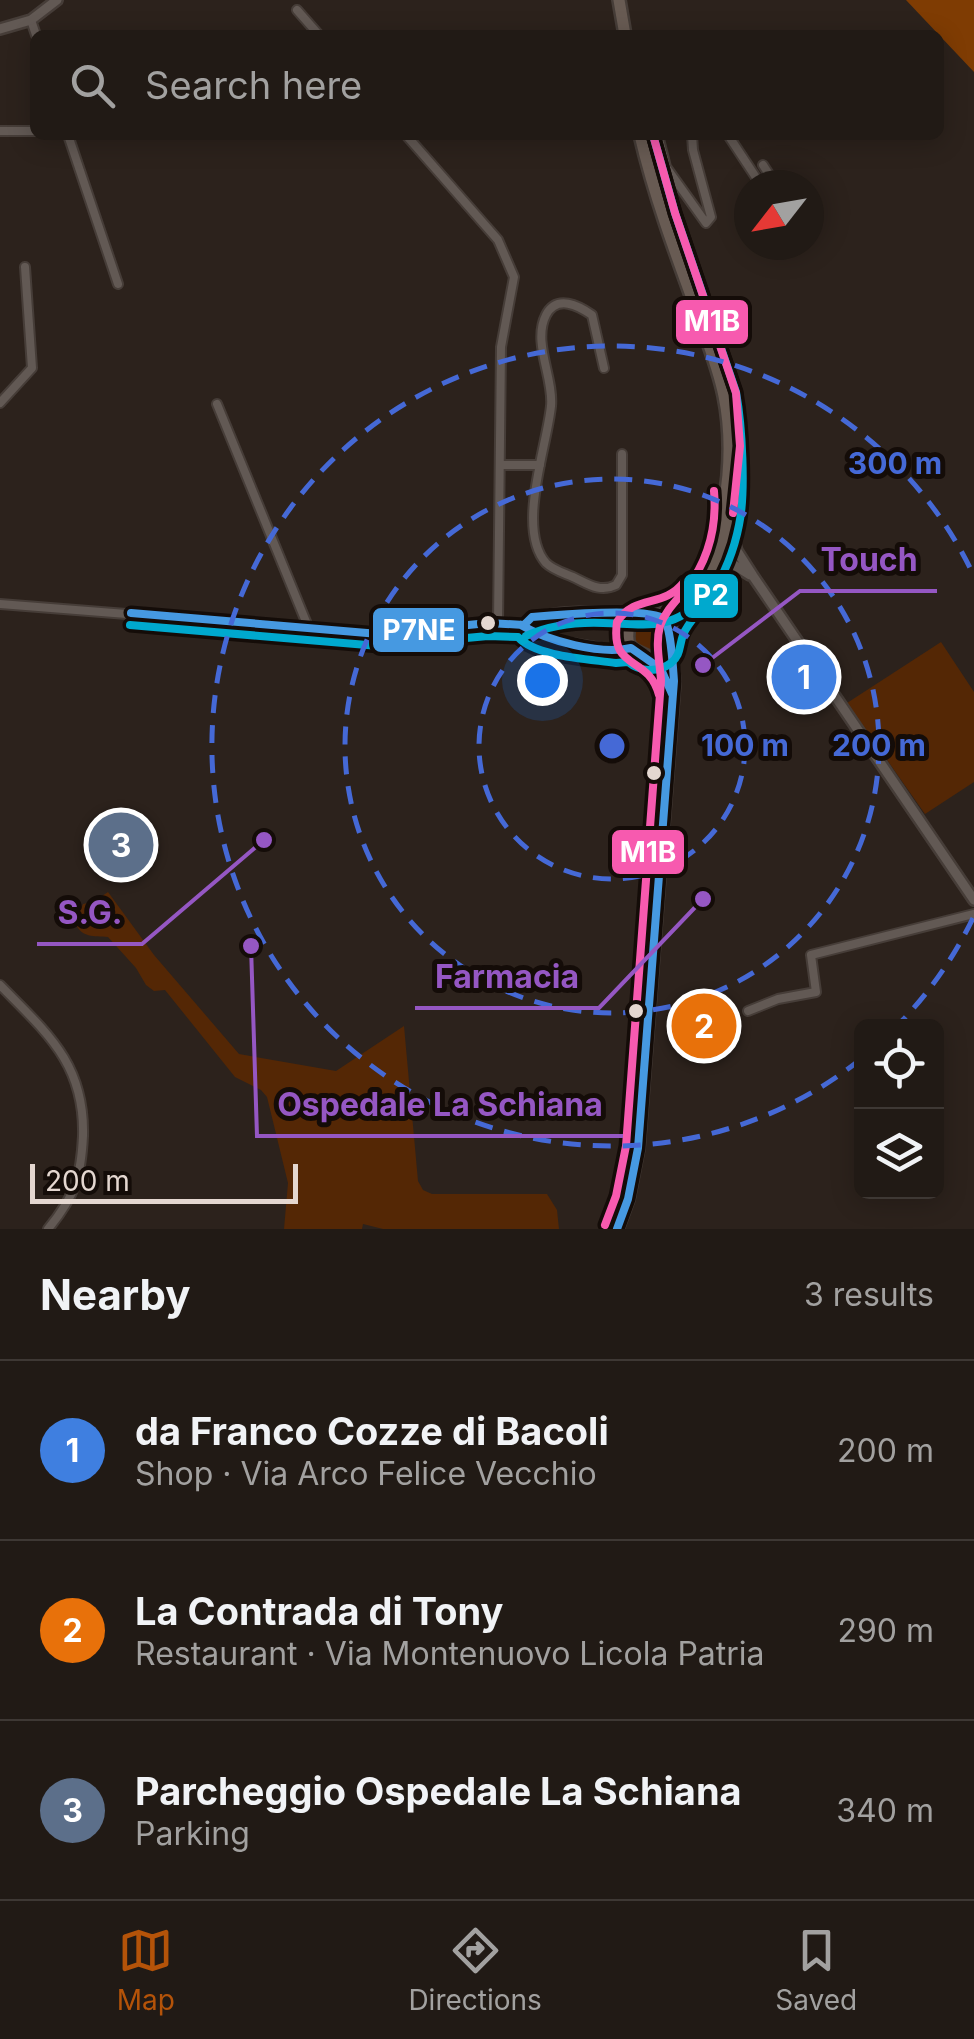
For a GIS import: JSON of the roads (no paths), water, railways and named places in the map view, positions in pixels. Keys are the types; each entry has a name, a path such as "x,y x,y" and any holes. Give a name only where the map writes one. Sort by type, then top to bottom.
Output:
{"main road":[{"path":"620,0 623,30"},
{"path":"641,140 658,202 724,396 728,446 728,519 699,582 687,599 660,615 638,616 629,625 627,637 640,656 651,658 670,646"},
{"path":"616,1229 628,1199 638,1148 674,681 672,630 714,565 726,490"},
{"path":"660,615 672,630"},
{"path":"651,658 664,670 672,693"}],"street":[{"path":"0,29 31,20 57,0"},
{"path":"296,10 314,30"},
{"path":"31,20 34,30"},
{"path":"0,131 30,131"},
{"path":"70,140 118,284"},
{"path":"410,140 498,240 514,277 502,347 498,624"},
{"path":"659,140 666,168 706,222 711,218 692,140"},
{"path":"731,140 751,170"},
{"path":"763,165 766,170"},
{"path":"0,404 32,368 25,267"},
{"path":"604,368 592,316 576,304 562,303 552,308 544,328 552,402 533,517 538,552 549,566 599,589 616,585 622,575 622,454"},
{"path":"216,404 309,629"},
{"path":"501,464 540,465"},
{"path":"728,519 737,551 753,576 969,882 974,900"},
{"path":"717,544 726,543 737,551"},
{"path":"714,565 731,564 753,576"},
{"path":"0,604 391,634 524,625 543,638 618,651 631,648"},
{"path":"524,625 532,617 550,615 614,611 638,616"},
{"path":"748,1011 778,999 816,992 811,954 974,914"},
{"path":"0,985 46,1033 71,1070 82,1099 81,1174 48,1229"}],"place":[{"name":"Touch","path":"703,665"},
{"name":"da Franco Cozze di Bacoli","path":"804,677"},
{"name":"S.G.","path":"264,840"},
{"name":"Parcheggio Ospedale La Schiana","path":"121,845"},
{"name":"Farmacia","path":"703,899"},
{"name":"Ospedale La Schiana","path":"251,946"},
{"name":"La Contrada di Tony","path":"704,1026"}]}
